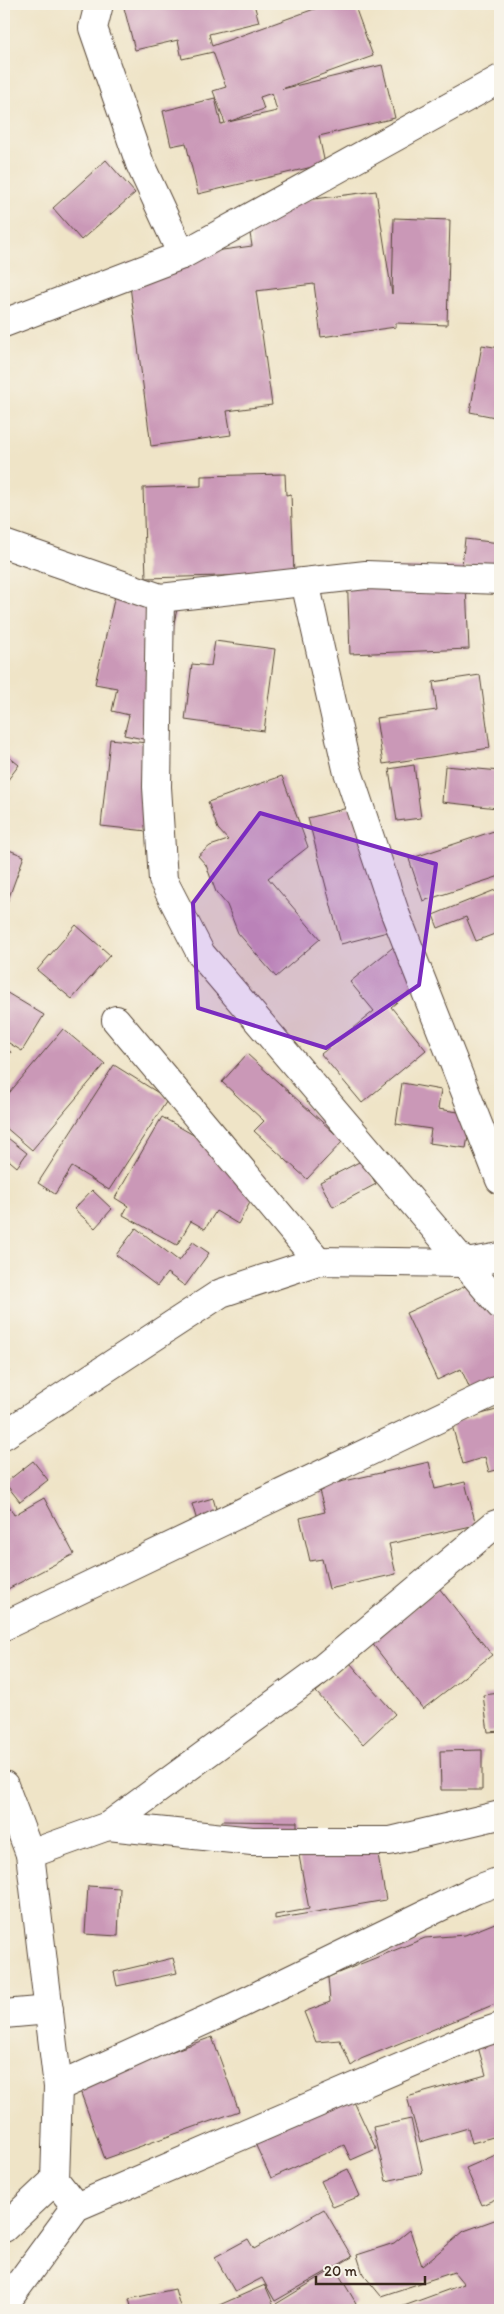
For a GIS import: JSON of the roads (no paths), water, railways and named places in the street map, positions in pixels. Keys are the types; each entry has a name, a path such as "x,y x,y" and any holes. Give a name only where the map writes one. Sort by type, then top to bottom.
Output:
{"street":[{"path":"99,4 93,28 140,164 182,255"},
{"path":"4,323 182,255 500,79"},
{"path":"4,544 160,598 366,575 500,580"},
{"path":"305,582 348,769 394,913 500,1180"},
{"path":"160,598 157,786 163,880 201,954 500,1305"},
{"path":"116,1020 318,1261"},
{"path":"4,1435 221,1293 318,1261 466,1263 500,1257"},
{"path":"4,1626 500,1389"},
{"path":"30,1854 108,1826 323,1668 494,1525 500,1523"},
{"path":"4,1785 30,1854 58,2087 55,2180 76,2207"},
{"path":"108,1826 252,1842 390,1841 500,1815"},
{"path":"58,2087 230,2009 475,1890 500,1881"},
{"path":"4,2014 49,2010"},
{"path":"4,2305 76,2207 476,2035 500,2027"},
{"path":"4,2228 55,2180"}]}
